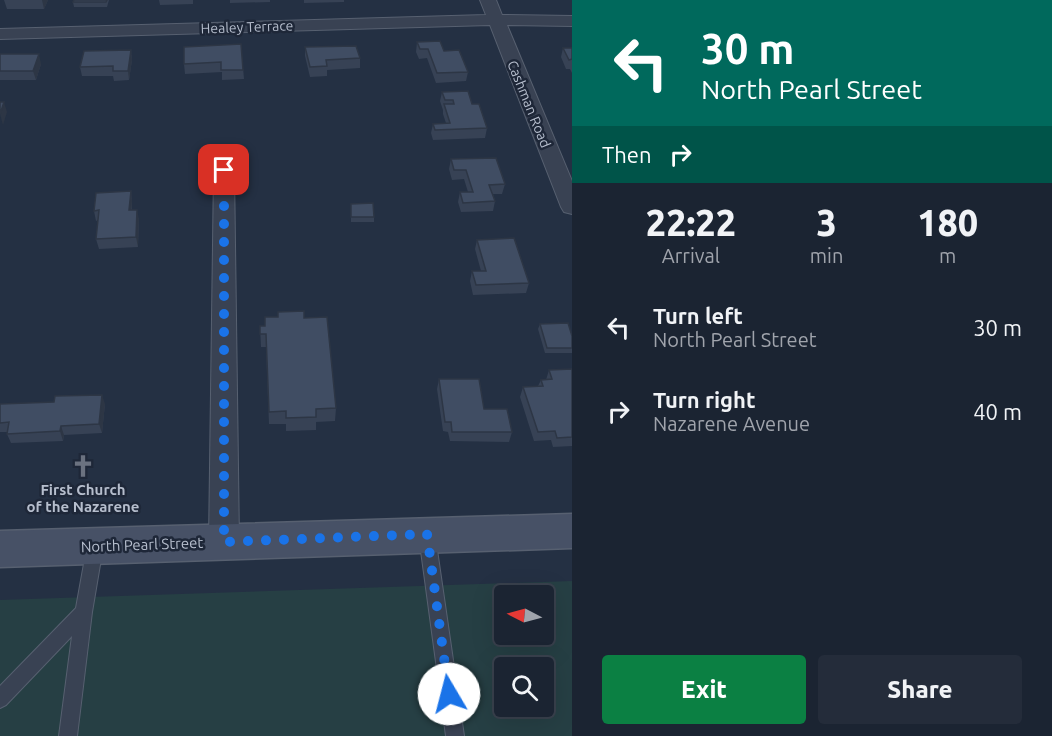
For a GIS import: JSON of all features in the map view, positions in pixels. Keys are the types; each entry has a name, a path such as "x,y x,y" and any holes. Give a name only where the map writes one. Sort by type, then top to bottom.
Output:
{"street":[{"name":"Cashman Road","path":"488,0 572,207"},
{"name":"Healey Terrace","path":"0,34 495,20 572,21"},
{"path":"224,170 224,542"},
{"name":"North Pearl Street","path":"0,549 572,531"}],"lane":[{"path":"427,534 455,736"},
{"path":"68,736 95,547"},
{"path":"0,699 84,612"}],"green space":[{"path":"572,581 572,736 0,736 0,600"}],"building":[{"path":"74,0 107,0 106,2 73,2"},
{"path":"440,41 444,51 459,50 468,72 437,73 428,49 420,49 417,42"},
{"path":"241,44 243,70 221,70 221,62 184,64 184,47"},
{"path":"356,46 360,58 326,60 327,66 310,67 305,47"},
{"path":"563,48 572,48 572,59 569,60"},
{"path":"131,50 128,71 113,71 113,66 80,67 84,51"},
{"path":"0,54 39,54 33,71 0,71"},
{"path":"468,91 472,104 479,104 487,128 435,130 433,124 450,123 444,104 454,104 453,100 445,100 442,92"},
{"path":"0,102 4,102 0,114"},
{"path":"496,158 505,184 489,185 495,201 463,203 460,192 473,192 466,170 454,170 451,159"},
{"path":"131,191 129,210 137,210 136,237 96,239 99,210 94,211 96,193"},
{"path":"373,203 374,217 351,217 351,204"},
{"path":"514,238 529,283 476,285 472,271 486,271 477,240"},
{"path":"304,311 304,318 327,317 336,408 316,409 316,417 286,418 286,411 269,412 266,334 260,334 260,326 265,326 265,317 278,317 278,312"},
{"path":"568,323 572,336 572,348 547,348 540,324"},
{"path":"572,369 572,437 557,438 555,431 538,432 523,387 543,386 541,380 552,379 549,370"},
{"path":"439,379 479,379 484,409 507,409 512,432 452,432 451,422 445,422"},
{"path":"102,395 99,424 61,426 60,431 7,434 9,422 0,423 0,404 54,402 55,396"}],"place":[{"name":"First Church of the Nazarene","path":"83,466"}],"route":[{"path":"224,170 224,542 427,534 449,694"}]}
